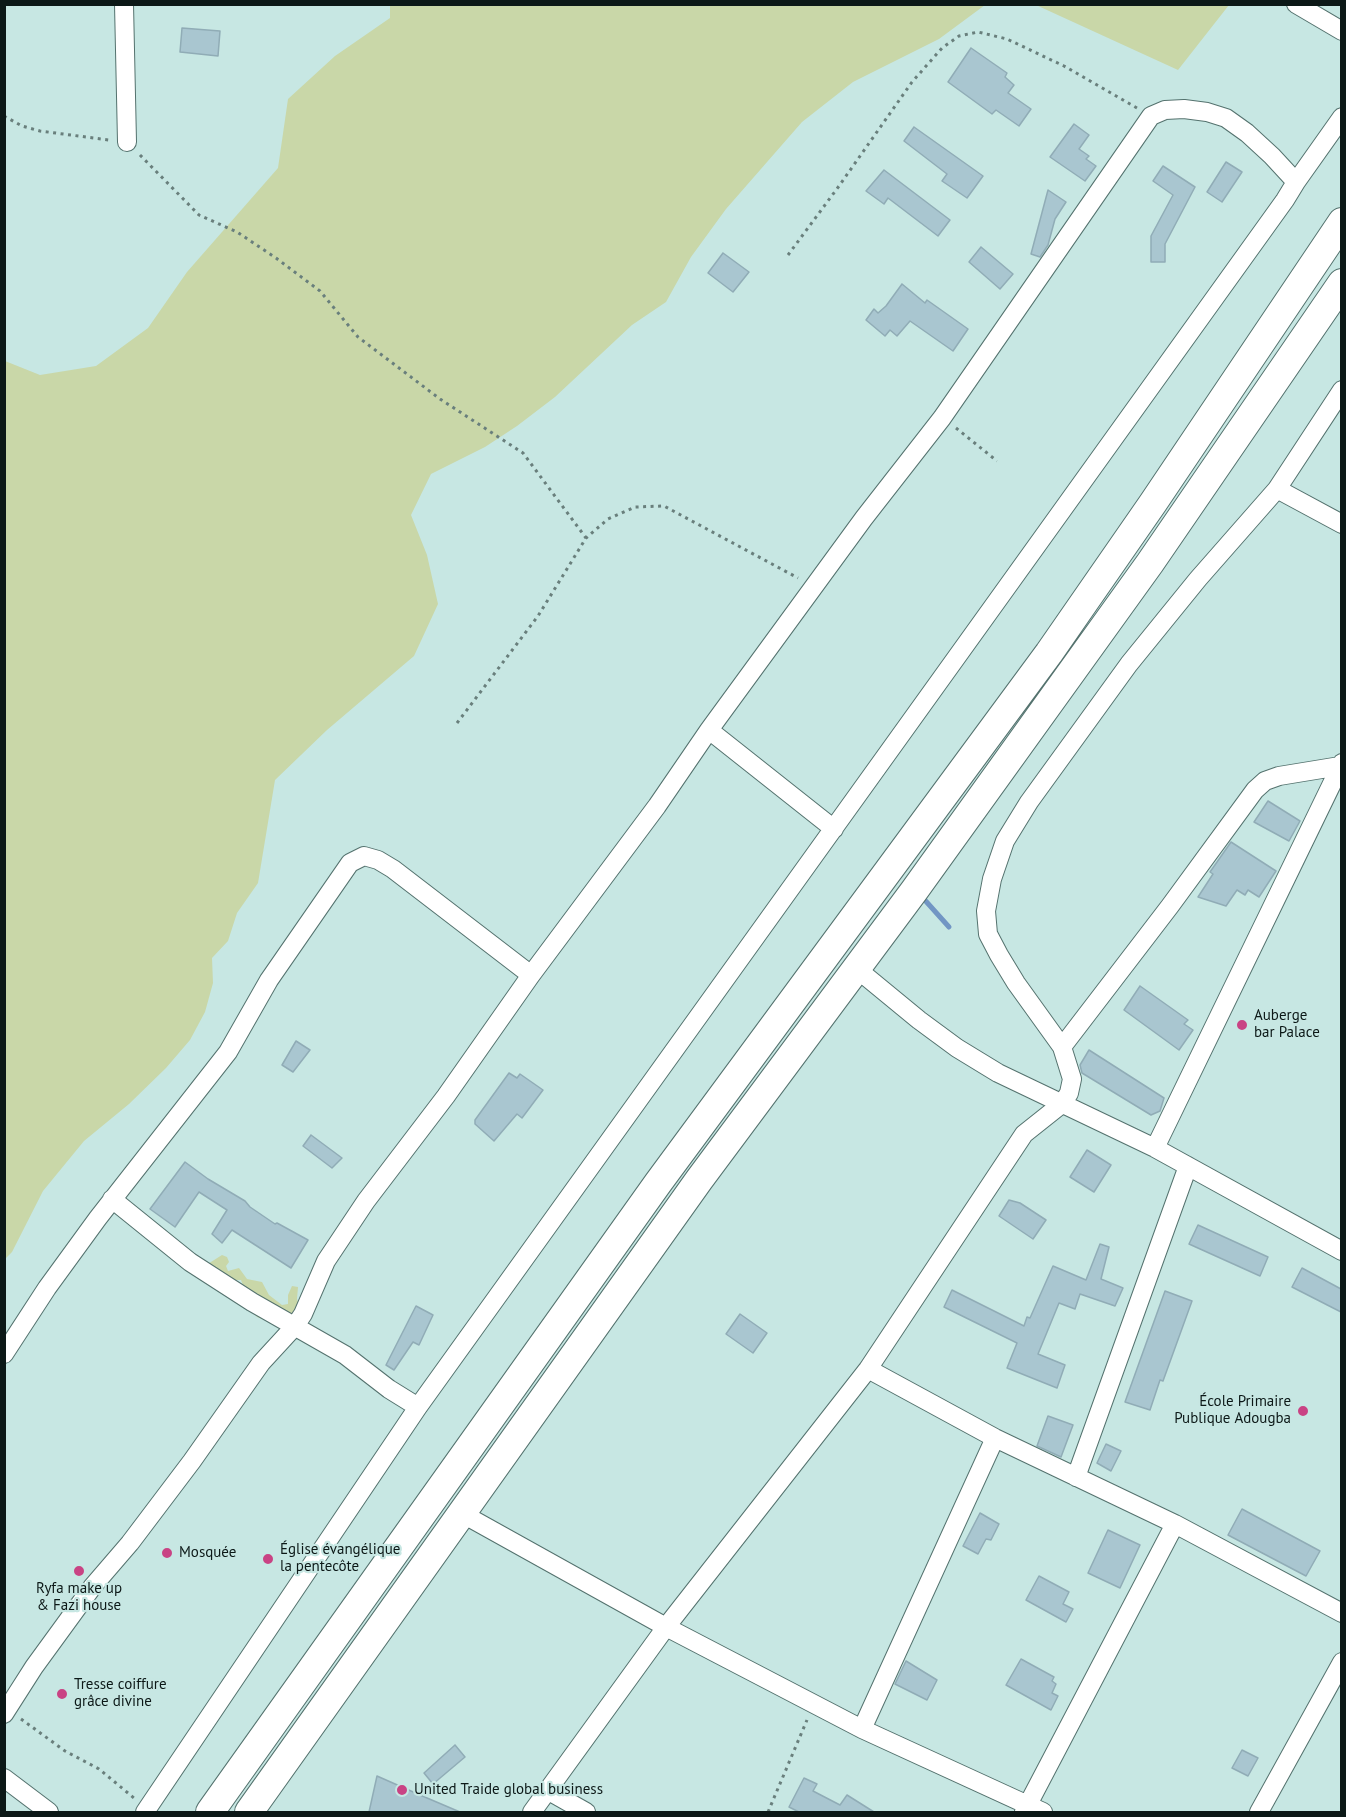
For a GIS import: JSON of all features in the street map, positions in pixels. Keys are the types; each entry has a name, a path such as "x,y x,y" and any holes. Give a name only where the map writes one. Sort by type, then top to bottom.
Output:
{"main road":[{"path":"210,1812 658,1183 1049,653 1339,232"},
{"path":"249,1812 699,1180 857,969 1150,563 1341,283"}],"street":[{"path":"124,4 127,142"},
{"path":"1296,4 1341,31"},
{"path":"6,1712 34,1667 93,1586 130,1543 192,1461 261,1363 295,1326 303,1314 326,1261 352,1221 446,1096 531,975 657,806 709,730 864,518 942,418 1151,116 1165,111 1184,109 1207,112 1226,118 1247,133 1296,182"},
{"path":"146,1811 418,1407 1286,200 1341,117"},
{"path":"532,1812 666,1627 868,1369 1024,1134 1063,1103 1070,1093 1072,1079 1062,1047 1016,983 988,934 986,911 992,879 1005,841 1029,802 1129,664 1198,579 1277,489 1341,390"},
{"path":"1277,489 1341,524"},
{"path":"709,730 834,829"},
{"path":"1062,1047 1255,790 1265,781 1279,776 1341,764"},
{"path":"1155,1148 1341,764"},
{"path":"4,1354 47,1288 112,1199 228,1052 269,980 350,863 364,856 378,860 393,869 531,975"},
{"path":"857,969 919,1020 957,1048 998,1073 1155,1148 1340,1246"},
{"path":"1076,1477 1188,1166"},
{"path":"112,1199 190,1262 252,1302 345,1356 389,1389 418,1407"},
{"path":"868,1369 995,1438 1175,1524 1341,1613"},
{"path":"862,1729 995,1438"},
{"path":"460,1514 666,1627 862,1729 1031,1810 1175,1524"},
{"path":"1259,1812 1341,1662"},
{"path":"4,1778 49,1812"},
{"path":"547,1790 586,1812"}],"path":[{"path":"788,255 840,186 912,82 942,48 959,36 978,32 1007,39 1064,66 1151,116"},
{"path":"4,116 22,126 40,131 127,142 180,198 199,214 237,232 276,258 320,291 358,337 440,399 522,453 586,538"},
{"path":"942,418 997,461"},
{"path":"457,723 538,615 586,538 608,519 635,507 664,506 798,578 813,589"},
{"path":"768,1812 814,1704"},
{"path":"6,1712 99,1769 146,1811"}],"green space":[{"path":"1229,4 1178,70 1036,5"},
{"path":"390,5 985,5 939,39 853,82 802,122 726,209 691,257 666,302 632,325 555,397 517,426 485,447 431,474 411,515 427,555 438,604 414,656 327,730 275,780 258,883 237,913 228,941 212,958 213,983 205,1012 190,1040 166,1068 129,1104 84,1141 43,1191 12,1252 5,1259 5,361 40,375 96,366 148,328 187,272 278,168 288,99 335,56 390,18"},
{"path":"222,1255 227,1257 229,1262 226,1266 228,1271 239,1268 247,1279 262,1282 269,1295 282,1305 288,1304 288,1295 292,1286 298,1287 299,1315 273,1320 257,1317 241,1280 233,1280 203,1267"}],"building":[{"path":"182,28 220,31 218,56 180,52"},
{"path":"971,48 1007,73 1005,77 1014,85 1008,93 1031,109 1019,126 996,110 992,114 948,82"},
{"path":"1074,124 1089,135 1079,149 1089,156 1086,159 1096,166 1085,181 1050,157"},
{"path":"914,127 983,176 967,198 942,181 947,174 904,141"},
{"path":"1226,162 1242,172 1222,202 1207,192"},
{"path":"1163,166 1195,187 1165,244 1165,262 1151,262 1151,236 1173,195 1153,181"},
{"path":"884,170 950,220 938,236 888,198 884,204 866,191"},
{"path":"1048,190 1066,202 1055,219 1048,245 1040,257 1031,254"},
{"path":"981,247 1013,274 1000,289 969,262"},
{"path":"723,253 749,272 733,292 708,273"},
{"path":"902,284 925,303 927,300 968,329 953,351 910,321 897,336 890,330 885,336 866,320 874,309 878,313 886,306"},
{"path":"1268,801 1300,821 1289,841 1254,822"},
{"path":"1231,842 1276,871 1259,897 1248,890 1245,895 1237,890 1226,906 1198,897 1213,874 1210,872"},
{"path":"1140,986 1188,1020 1184,1024 1193,1030 1179,1050 1124,1010"},
{"path":"296,1041 310,1050 293,1072 282,1065"},
{"path":"1089,1050 1164,1098 1160,1111 1151,1115 1082,1073 1080,1065"},
{"path":"509,1073 517,1078 520,1074 543,1090 522,1118 517,1114 494,1141 475,1124 475,1120"},
{"path":"311,1135 342,1158 332,1168 303,1146"},
{"path":"1087,1150 1111,1165 1094,1192 1070,1177"},
{"path":"185,1162 245,1201 275,1224 308,1240 291,1268 232,1230 222,1243 212,1234 227,1210 199,1192 175,1227 150,1209"},
{"path":"1009,1200 1020,1203 1046,1220 1033,1239 999,1216"},
{"path":"1198,1225 1268,1257 1260,1276 1189,1244"},
{"path":"1100,1244 1109,1247 1101,1279 1123,1288 1115,1306 1080,1294 1075,1309 1059,1303 1038,1354 1065,1365 1057,1388 1007,1368 1017,1343 944,1307 952,1290 1024,1326 1027,1317 1030,1318 1053,1266 1086,1280"},
{"path":"1302,1268 1341,1289 1341,1312 1292,1287"},
{"path":"1165,1291 1192,1301 1150,1410 1125,1402"},
{"path":"416,1306 433,1315 419,1345 413,1342 394,1370 386,1365"},
{"path":"740,1314 767,1333 753,1353 726,1334"},
{"path":"1048,1416 1073,1425 1061,1457 1037,1446"},
{"path":"1106,1444 1121,1451 1111,1471 1097,1463"},
{"path":"1242,1509 1320,1551 1306,1576 1228,1535"},
{"path":"980,1513 999,1524 991,1540 986,1539 978,1554 963,1546"},
{"path":"1108,1530 1140,1545 1120,1588 1088,1573"},
{"path":"1039,1576 1069,1592 1063,1604 1073,1609 1066,1622 1026,1600"},
{"path":"1021,1659 1054,1677 1052,1681 1056,1684 1052,1693 1058,1696 1051,1710 1006,1685"},
{"path":"906,1661 937,1680 927,1700 895,1684"},
{"path":"455,1745 465,1757 433,1784 424,1773"},
{"path":"1242,1750 1258,1758 1248,1776 1232,1768"},
{"path":"377,1776 420,1795 460,1812 369,1812"},
{"path":"804,1778 817,1784 813,1791 840,1805 847,1795 874,1812 799,1812 789,1807"}],"waterway":[{"path":"923,898 949,927"}],"place":[{"name":"Auberge bar Palace","path":"1242,1025"},
{"name":"École Primaire Publique Adougba","path":"1303,1411"},
{"name":"Mosquée","path":"167,1553"},
{"name":"Église évangélique la pentecôte","path":"268,1559"},
{"name":"Ryfa make up & Fazi house","path":"79,1571"},
{"name":"Tresse coiffure grâce divine","path":"62,1694"},
{"name":"United Traide global business","path":"402,1790"}]}
